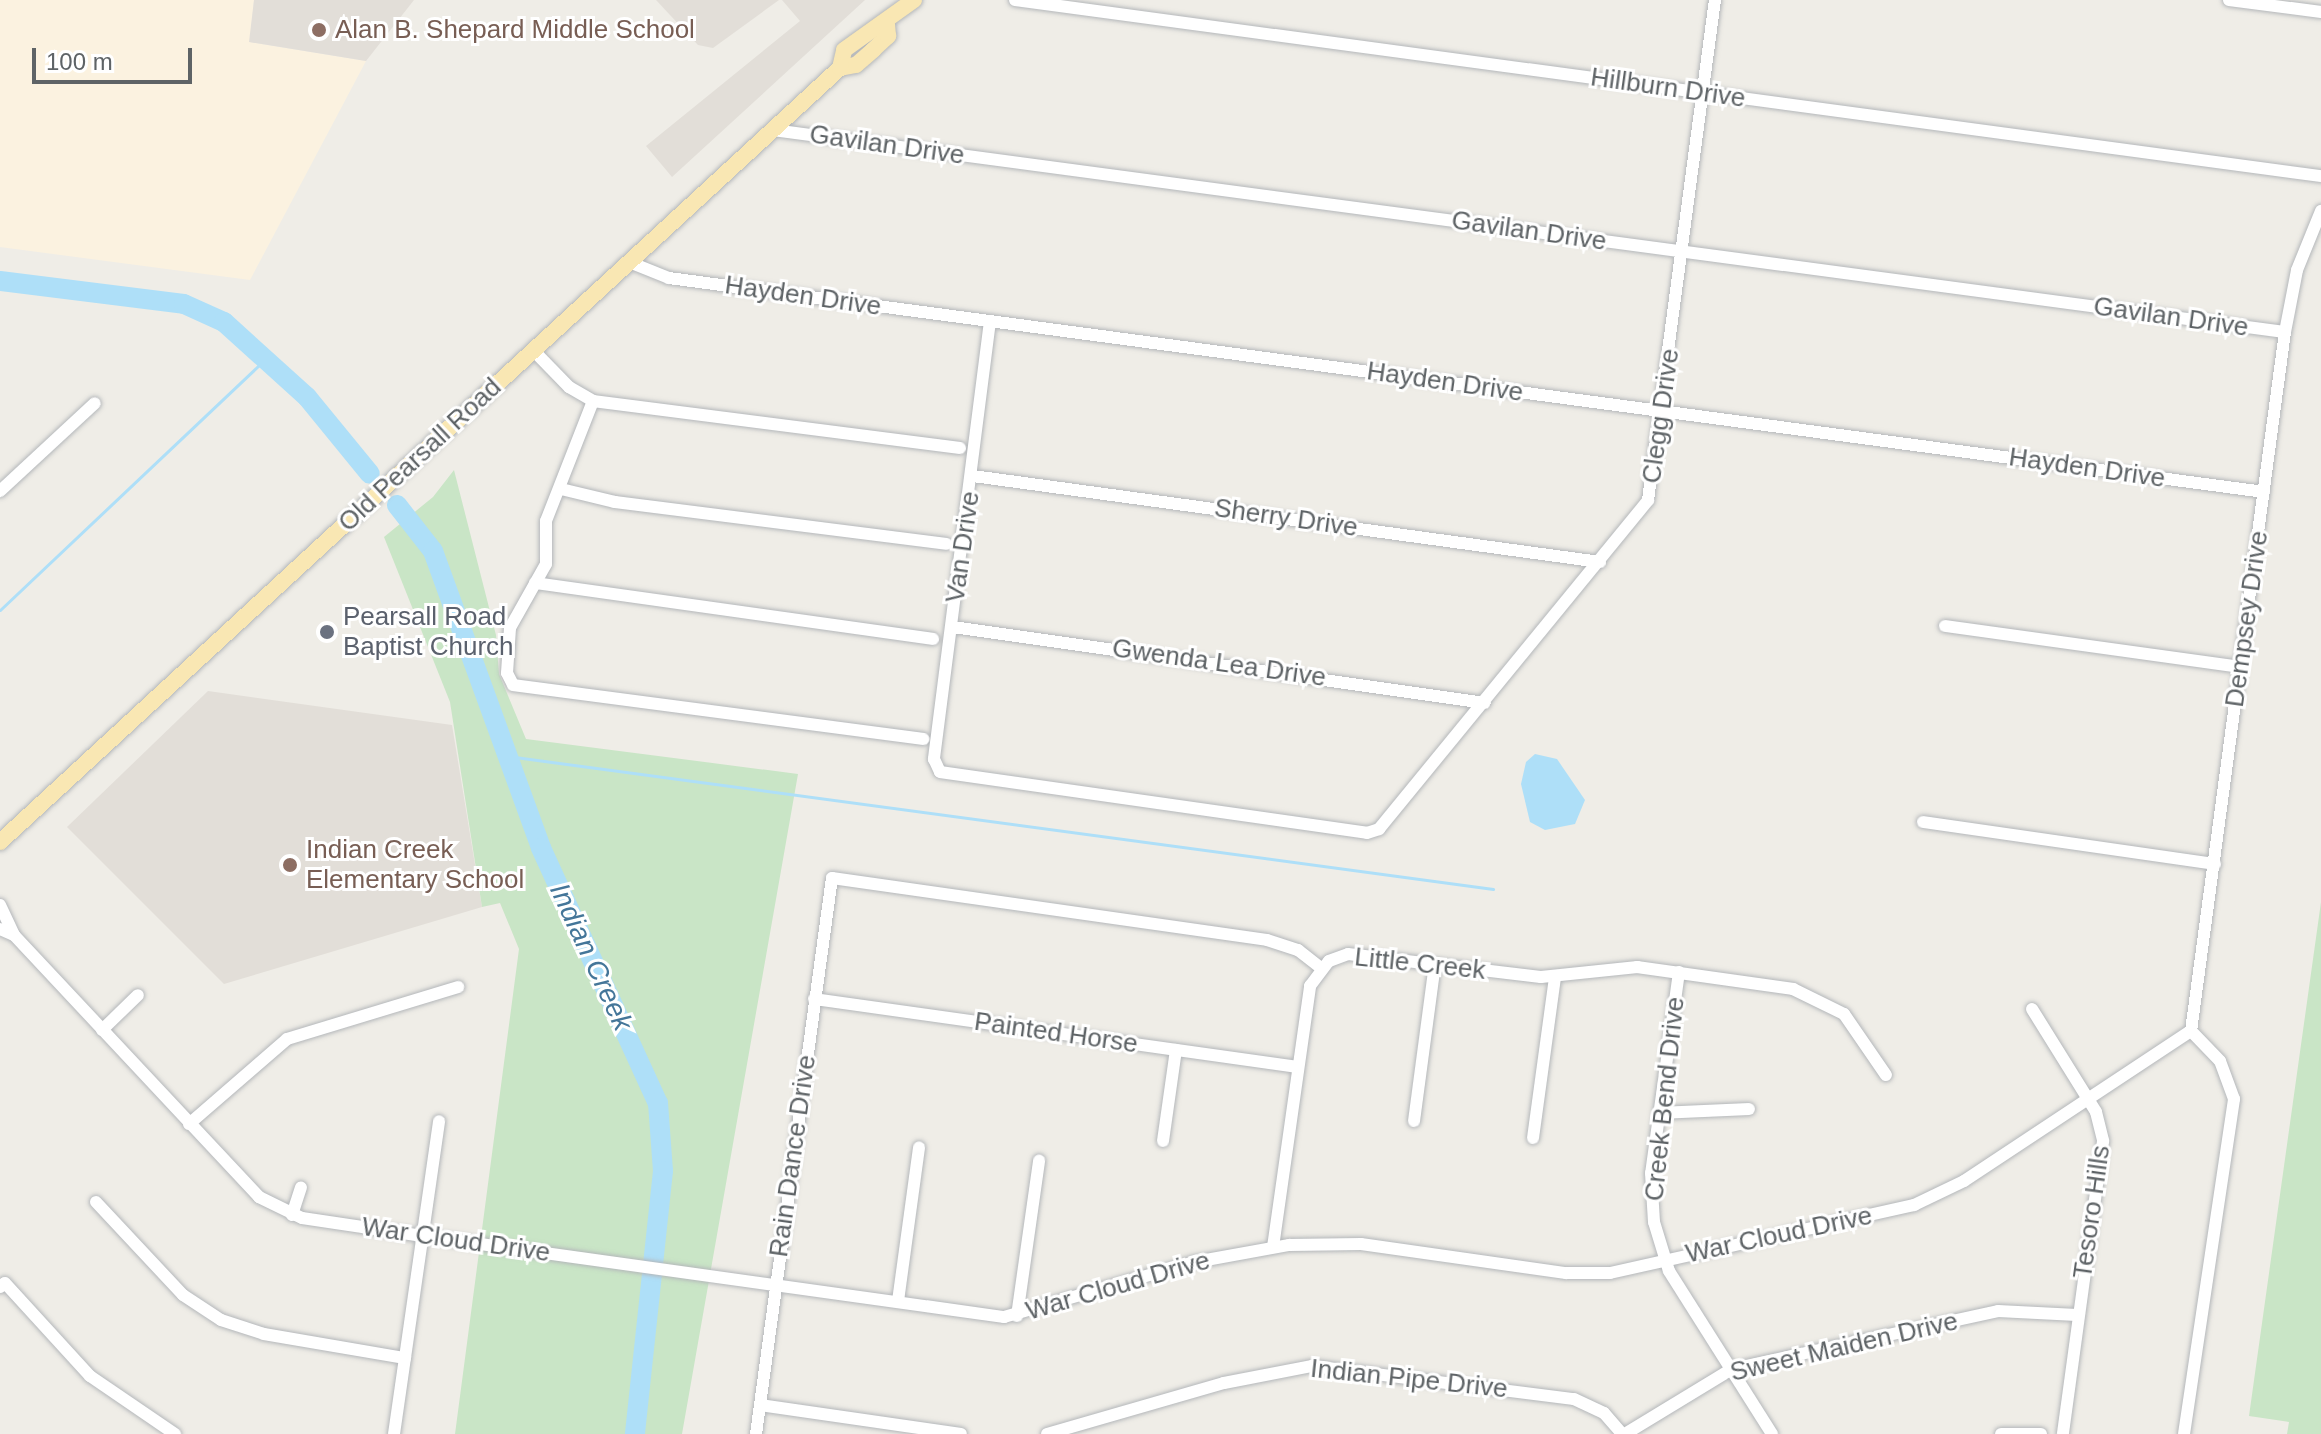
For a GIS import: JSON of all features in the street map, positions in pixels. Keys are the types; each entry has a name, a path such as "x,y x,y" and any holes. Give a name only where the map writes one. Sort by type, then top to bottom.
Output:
{"main road":[{"name":"Old Pearsall Road","path":"0,842 840,68 856,65 881,43 887,24 914,0"}],"street":[{"name":"Hillburn Drive","path":"1015,0 2321,176"},
{"name":"Clegg Drive","path":"1375,831 1485,703 1648,500 1715,0"},
{"path":"2229,0 2321,12"},
{"name":"Gavilan Drive","path":"773,130 2285,332"},
{"name":"Dempsey Drive","path":"2191,1031 2285,332 2297,270 2321,211"},
{"name":"Hayden Drive","path":"629,262 669,278 2264,492"},
{"name":"Van Drive","path":"990,321 973,476 934,759 940,772 1375,831"},
{"path":"533,350 593,401 960,448"},
{"path":"593,401 546,521 546,564 510,628 507,673 513,685 923,739"},
{"path":"0,491 95,403"},
{"name":"Sherry Drive","path":"973,476 1600,562"},
{"path":"561,489 946,544"},
{"path":"535,583 933,639"},
{"path":"1945,626 2240,667"},
{"name":"Gwenda Lea Drive","path":"953,627 1485,703"},
{"path":"1923,822 2215,864"},
{"name":"Little Creek","path":"832,878 1267,940 1298,950 1321,968 1358,953 1555,977 1620,968 1679,972 1815,996 1852,1022 1886,1075"},
{"name":"Rain Dance Drive","path":"756,1434 832,878"},
{"name":"War Cloud Drive","path":"0,905 14,935 250,1190 292,1215 423,1236 1017,1316 1195,1262 1273,1247 1361,1244 1576,1273 1664,1260 1937,1197 2191,1031"},
{"name":"War Cloud Drive","path":"0,929 14,935"},
{"path":"1414,1121 1435,964"},
{"path":"1273,1247 1307,996 1321,968"},
{"name":"Creek Bend Drive","path":"1679,972 1659,1113 1651,1207 1664,1260 1772,1434"},
{"path":"1533,1138 1555,977"},
{"path":"189,1124 287,1039 458,987"},
{"path":"102,1030 138,995"},
{"name":"Painted Horse","path":"814,999 1297,1067"},
{"name":"Tesoro Hills","path":"2032,1009 2087,1100 2103,1141 2063,1434"},
{"path":"2184,1434 2234,1099 2226,1070 2191,1031"},
{"path":"1163,1141 1176,1050"},
{"path":"1659,1113 1749,1109"},
{"path":"394,1434 439,1121"},
{"path":"898,1301 919,1147"},
{"path":"1017,1316 1039,1161"},
{"path":"292,1215 301,1187"},
{"path":"96,1202 183,1295 221,1320 264,1334 405,1358"},
{"path":"3,1285 90,1376 175,1434"},
{"name":"Sweet Maiden Drive","path":"1624,1434 1732,1369 1998,1311 2077,1315"},
{"name":"Indian Pipe Drive","path":"1047,1434 1268,1372 1336,1366 1574,1399 1604,1413 1624,1434"},
{"path":"760,1405 961,1434"},
{"path":"2001,1434 2041,1434"}],"shaded area":[{"path":"0,0 254,0 250,42 366,61 250,280 0,247"},
{"name":"Alan B. Shepard Middle School","path":"254,0 414,0 366,61 249,42"},
{"path":"656,0 779,0 713,48 698,45"},
{"path":"782,0 865,0 672,177 646,146 800,21"},
{"name":"Indian Creek Elementary School","path":"208,691 452,725 482,907 224,984 67,827"}],"green space":[{"path":"454,470 496,635 499,674 526,739 798,774 682,1434 455,1434 519,949 500,903 482,907 450,702 384,537 433,497"},
{"path":"2321,902 2321,1434 2287,1434 2289,1422 2249,1416"}],"water":[{"path":"1535,754 1557,759 1585,800 1575,824 1545,830 1530,822 1521,784 1526,762"}],"waterway":[{"name":"Indian Creek","path":"0,281 184,304 224,322 307,397 370,474"},
{"path":"0,610 265,359"},
{"name":"Indian Creek","path":"397,505 433,551 541,848 658,1103 663,1171 635,1434"},
{"path":"507,756 1493,889"}],"place":[{"name":"Alan B. Shepard Middle School","path":"319,30"},
{"name":"Pearsall Road Baptist Church","path":"327,632"},
{"name":"Indian Creek Elementary School","path":"290,865"}]}
